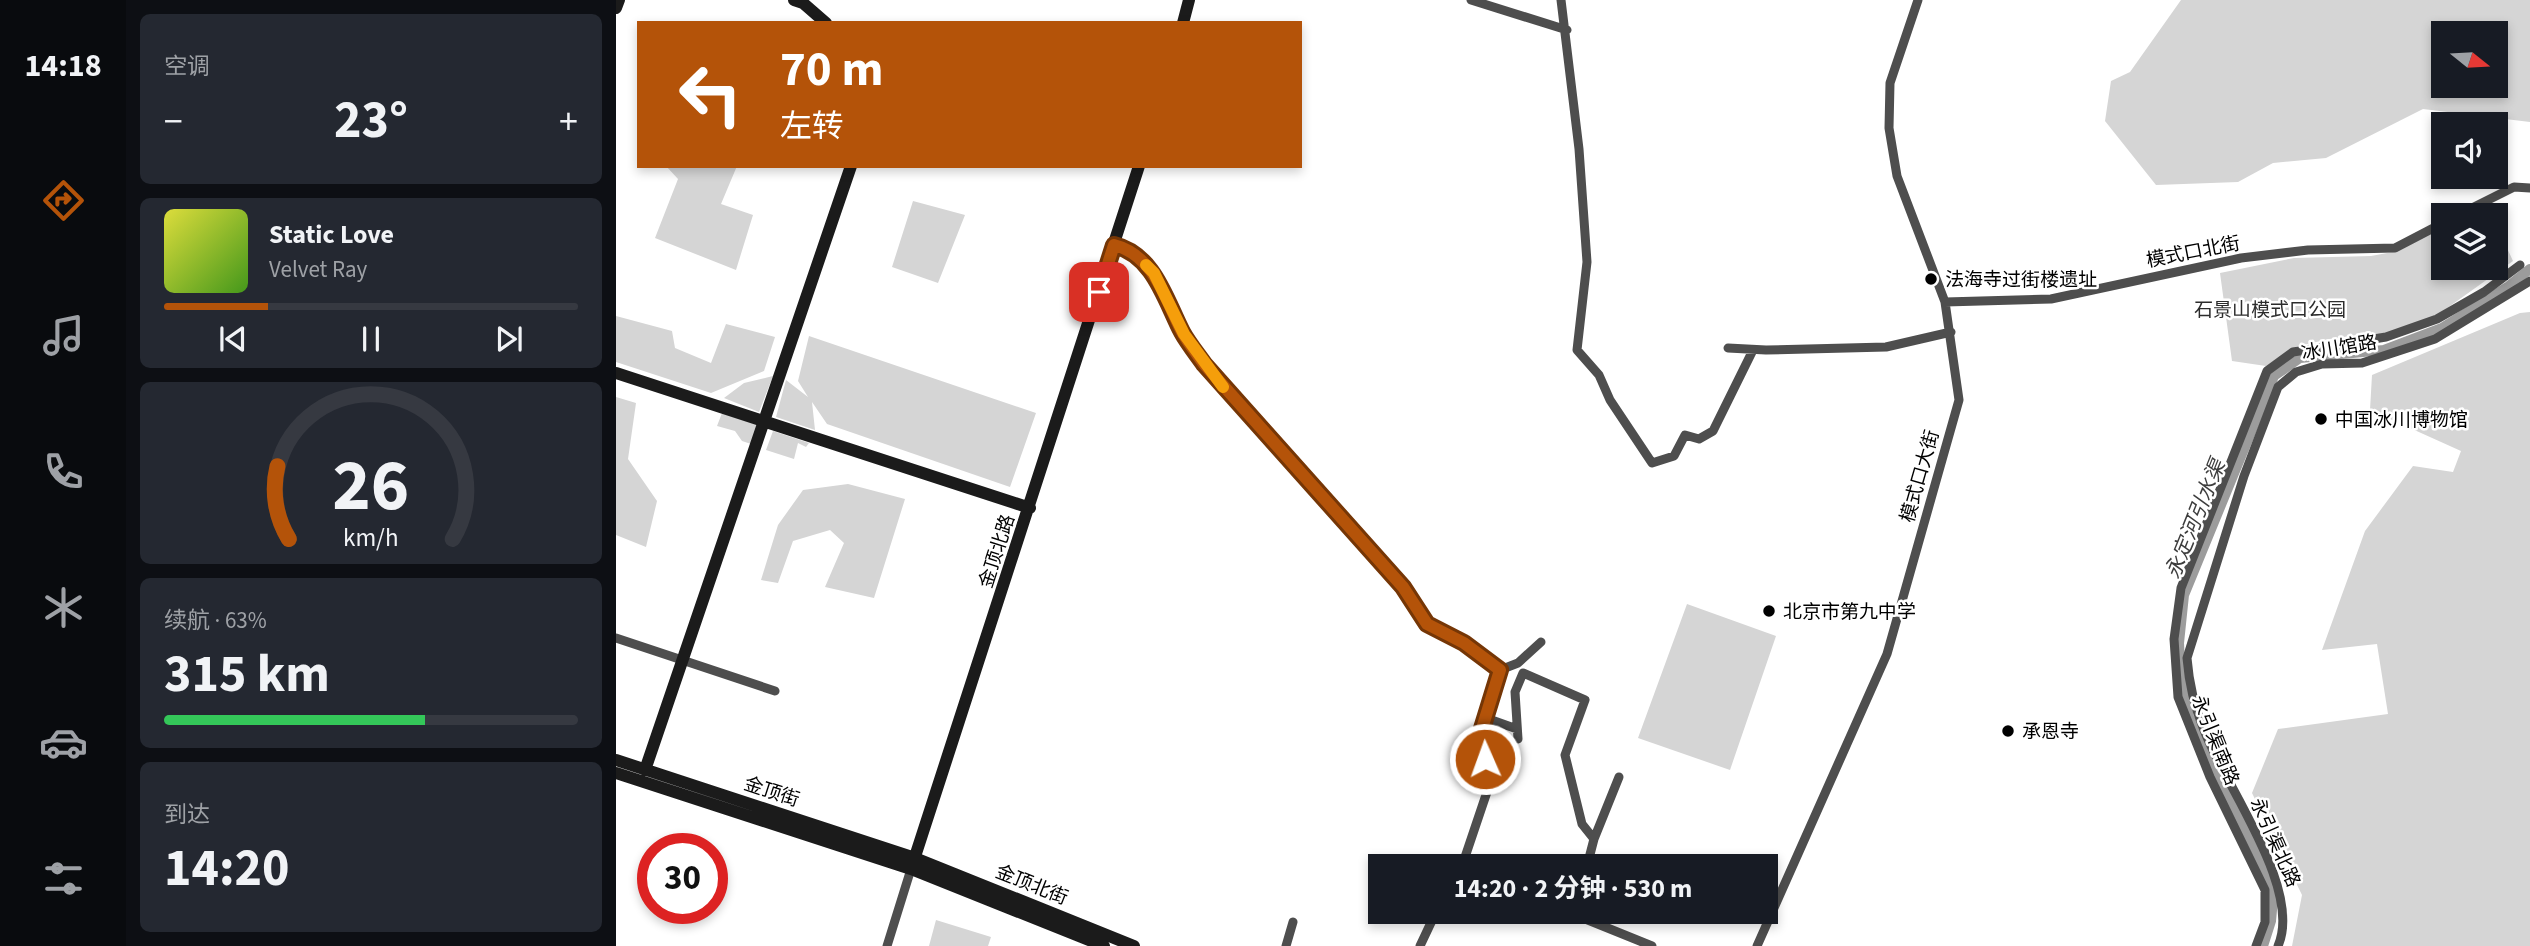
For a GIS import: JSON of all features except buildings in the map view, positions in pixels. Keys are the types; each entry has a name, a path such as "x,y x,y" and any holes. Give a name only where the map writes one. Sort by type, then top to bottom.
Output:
{"street":[{"path":"616,8 618,0"},
{"path":"794,0 803,3 824,21"},
{"path":"1184,21 1189,0"},
{"path":"1471,0 1567,30"},
{"path":"1561,0 1567,30 1587,262 1577,349 1599,375 1610,400 1652,463 1674,456 1685,435 1699,439 1713,431 1753,350"},
{"name":"模式口大街","path":"1757,946 1887,654 1959,400 1945,302 1897,176 1889,128 1890,83 1918,0"},
{"path":"645,770 850,168"},
{"name":"金顶北路","path":"887,946 1138,168"},
{"path":"2482,203 2514,187 2530,188"},
{"name":"模式口北街","path":"1945,302 2052,299 2241,258 2308,250 2395,248 2431,229"},
{"path":"1114,245 1132,252 1154,273 1184,334 1204,364 1403,587 1427,624 1464,643 1500,670"},
{"name":"永引渠南路","path":"2256,946 2265,922 2265,890 2210,777 2178,697 2174,639 2185,576 2267,371 2293,352 2386,337 2437,319 2484,292 2521,265"},
{"name":"冰川馆路","path":"2244,476 2278,387 2296,372 2322,364 2362,363 2435,339 2530,281"},
{"path":"1728,348 1753,350 1886,347 1951,332"},
{"path":"616,373 1030,508"},
{"name":"永引渠北路","path":"2244,476 2187,657 2189,688 2204,732 2282,892 2284,933 2278,946"},
{"path":"616,638 775,691"},
{"path":"1500,670 1518,663 1541,642"},
{"path":"1466,854 1490,783 1480,735 1500,670"},
{"path":"1486,718 1518,734 1515,692 1523,673 1585,700 1565,755 1581,824 1594,839"},
{"name":"金顶街","path":"616,760 913,863"},
{"name":"金顶街","path":"616,772 913,863"},
{"path":"1590,854 1619,778"},
{"name":"金顶北街","path":"913,863 1104,946"},
{"name":"金顶北街","path":"913,863 1134,946"},
{"path":"1286,946 1293,922"},
{"path":"1420,946 1431,924"},
{"path":"1597,924 1652,946"}],"green space":[{"path":"2181,0 2530,0 2530,122 2508,119 2508,112 2448,112 2423,109 2326,158 2273,163 2238,182 2156,185 2105,121 2111,81 2130,72"},
{"path":"668,168 736,168 721,204 753,215 736,270 655,238 678,179"},
{"path":"913,201 965,215 938,283 892,267"},
{"name":"石景山模式口公园","path":"2431,233 2431,280 2486,280 2436,316 2383,334 2329,339 2295,347 2266,366 2232,361 2220,273 2294,258 2371,256 2398,251"},
{"name":"石景山模式口公园","path":"2508,250 2513,261 2508,265"},
{"path":"2530,312 2530,946 2292,946 2302,895 2252,793 2278,729 2388,714 2377,644 2322,650 2365,531 2413,466 2453,472 2461,451 2370,410 2372,375 2520,313"},
{"path":"616,316 672,331 675,348 711,363 726,324 775,337 764,371 711,393 616,362"},
{"path":"809,336 1036,413 1010,487 827,424 812,402 815,430 776,417 786,380 808,397 798,381"},
{"path":"773,376 759,412 724,398 744,383"},
{"path":"616,397 636,403 628,459 657,501 646,547 616,535"},
{"path":"722,413 758,425 754,445 742,441 735,431 717,426"},
{"path":"773,431 809,443 806,447 798,443 794,459 766,450"},
{"path":"848,484 905,499 874,598 825,587 844,543 830,530 793,541 778,583 761,580 778,525 803,490"},
{"path":"1687,604 1776,636 1730,770 1638,738"},
{"path":"936,920 991,937 988,946 929,946"}],"waterway":[{"name":"永定河引水渠","path":"2263,946 2271,921 2273,899 2256,851 2189,717 2181,681 2179,643 2184,595 2274,376 2300,358 2384,350 2442,328 2509,286 2530,269"}],"slow traffic":[{"path":"1146,265 1154,273 1184,334 1223,387"}],"place":[{"name":"法海寺过街楼遗址","path":"1931,279"},
{"name":"中国冰川博物馆","path":"2321,419"},
{"name":"北京市第九中学","path":"1769,611"},
{"name":"承恩寺","path":"2008,731"}],"route":[{"path":"1099,292 1114,245 1132,252 1154,273 1184,334 1204,364 1403,587 1427,624 1464,643 1500,670 1480,735 1485,759"}]}
